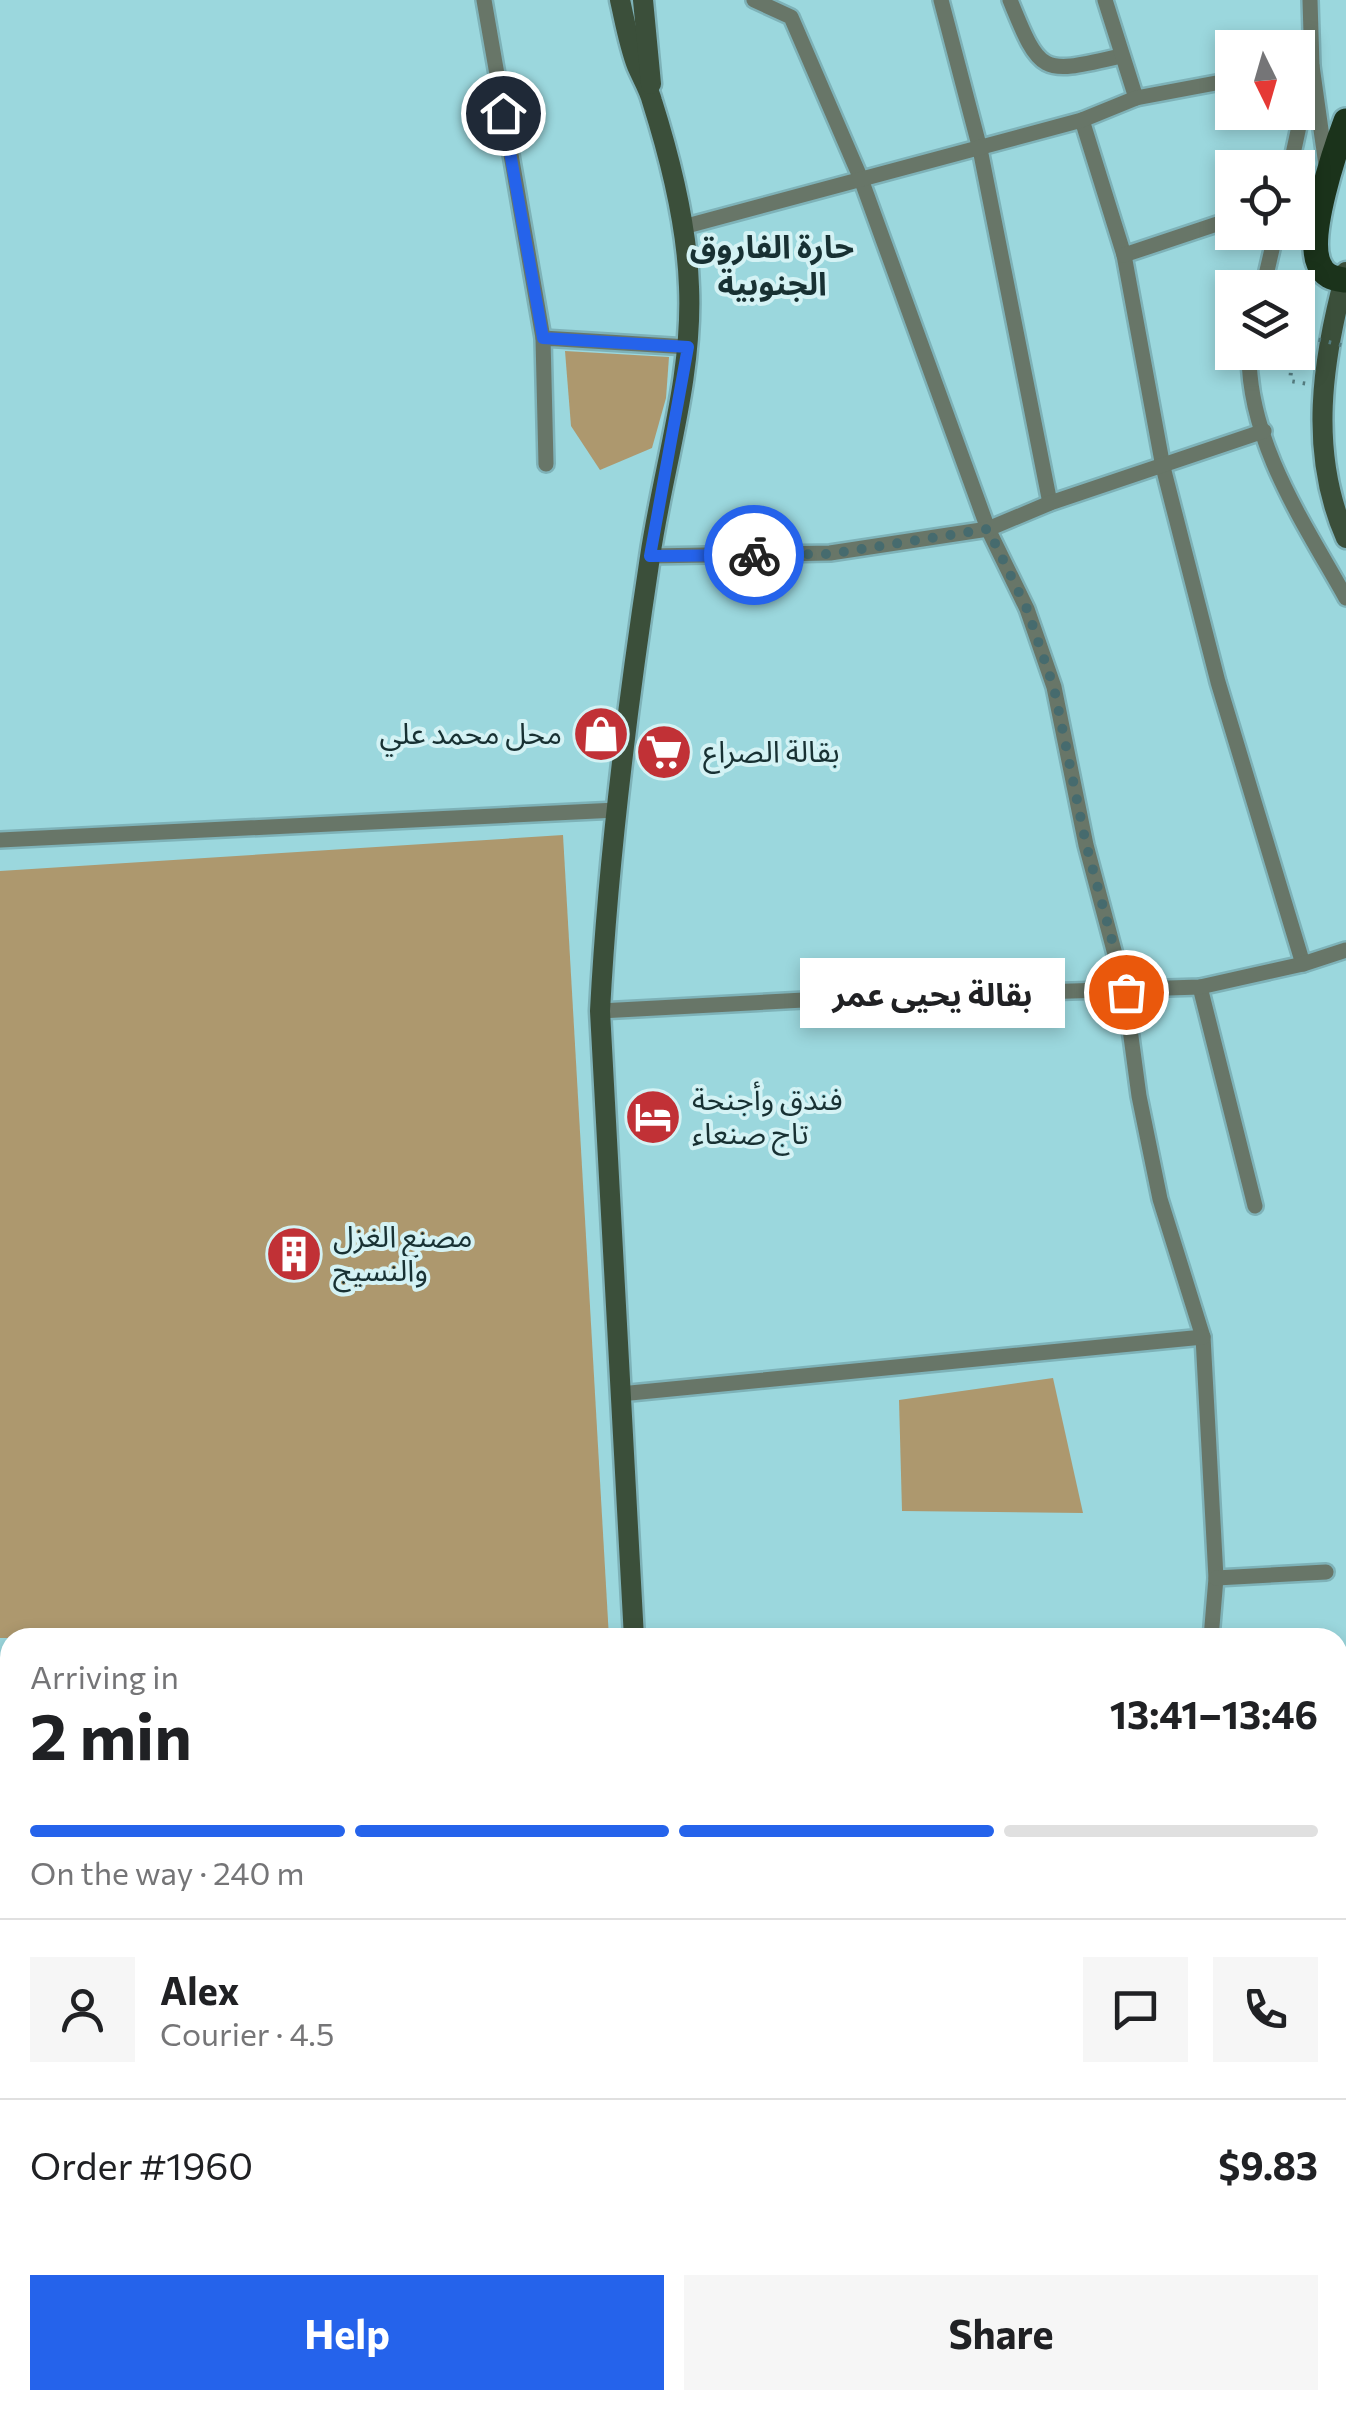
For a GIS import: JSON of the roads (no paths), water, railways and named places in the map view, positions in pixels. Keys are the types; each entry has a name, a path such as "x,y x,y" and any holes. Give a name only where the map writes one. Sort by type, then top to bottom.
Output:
{"main road":[{"path":"1345,276 1330,278 1316,255 1328,174 1346,121"}],"street":[{"path":"484,0 543,338 546,464"},
{"path":"620,0 636,63 651,96 683,227 689,285 688,347 650,556 617,810 600,1011 633,1628"},
{"path":"642,0 649,42 651,96"},
{"path":"754,0 791,17 861,179 988,529 1027,609 1054,688 1086,844 1126,992 1139,1096 1160,1199 1203,1337 1216,1578 1212,1628"},
{"path":"941,0 980,149 1050,503"},
{"path":"1010,0 1030,49 1046,66 1064,70 1121,56"},
{"path":"1105,0 1136,98"},
{"path":"1308,30 1310,0"},
{"path":"683,227 1082,120 1136,98 1215,83"},
{"path":"1315,114 1328,174"},
{"path":"1082,120 1124,255 1163,467 1218,682 1303,964"},
{"path":"1124,255 1215,226"},
{"path":"1345,276 1322,386 1322,418 1326,473 1346,538"},
{"path":"543,338 688,347"},
{"path":"1251,370 1270,458 1346,598"},
{"path":"650,556 830,554 988,529 1050,503 1264,431"},
{"path":"0,840 617,810"},
{"path":"600,1011 841,998 1200,987 1303,964 1346,950"},
{"path":"1200,987 1255,1206"},
{"path":"620,1394 1203,1337"},
{"path":"1216,1578 1326,1572"}],"place":[{"name":"محل محمد علي","path":"601,734"},
{"name":"بقالة الصراع","path":"664,752"},
{"name":"بقالة يحيى عمر","path":"1126,992"},
{"name":"فندق وأجنحة تاج صنعاء","path":"653,1117"},
{"name":"مصنع الغزل والنسيج","path":"294,1254"}],"district":[{"name":"حارة الفاروق الجنوبية","path":"772,266"}]}
